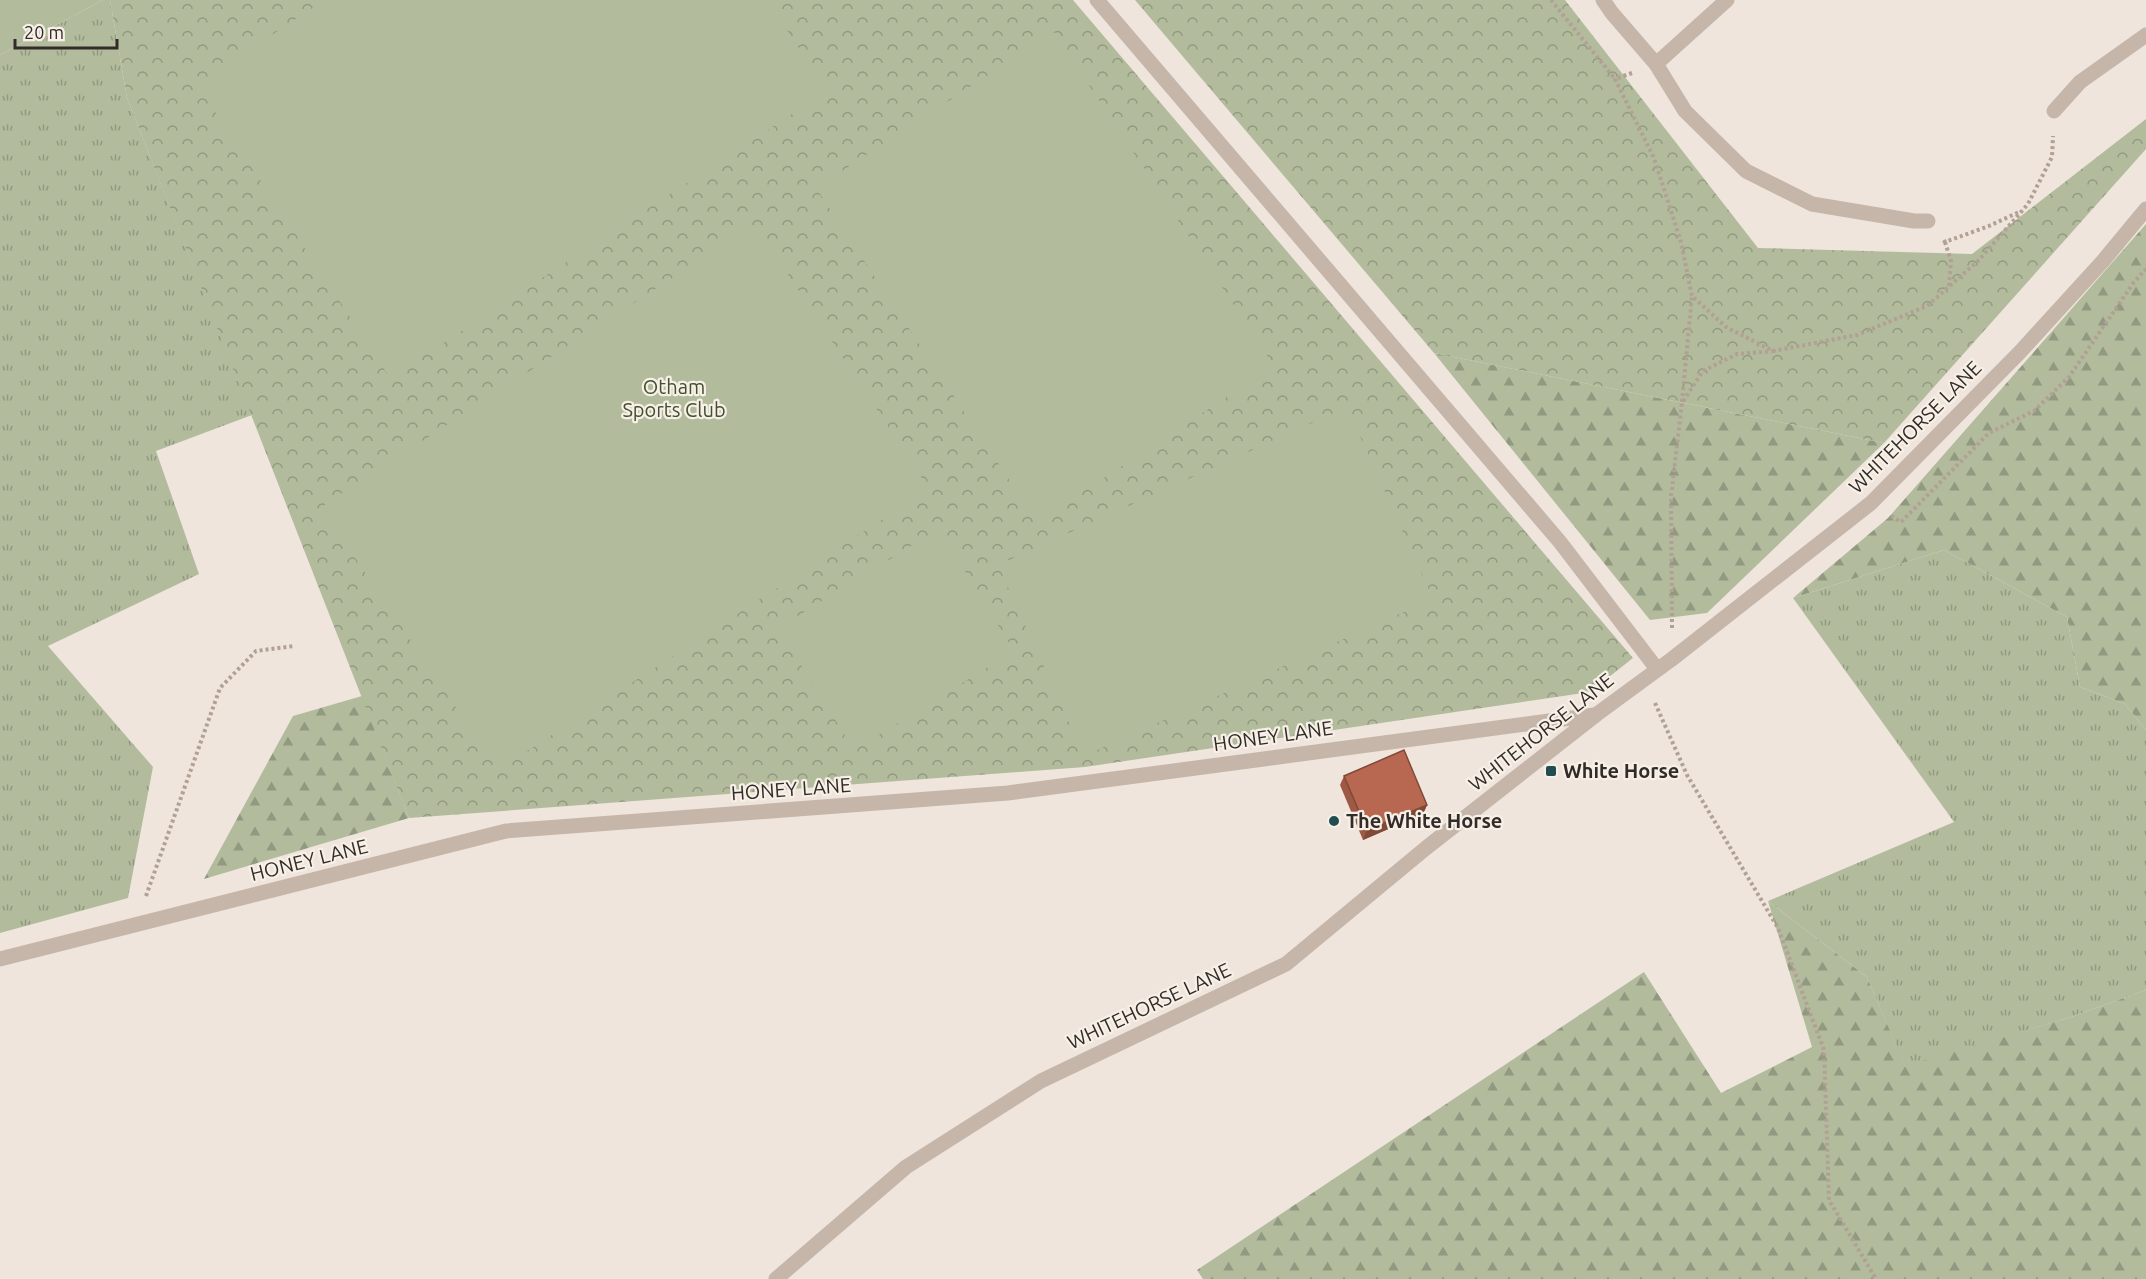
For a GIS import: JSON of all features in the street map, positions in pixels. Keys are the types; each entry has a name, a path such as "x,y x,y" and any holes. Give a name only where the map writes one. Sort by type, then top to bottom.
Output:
{"street":[{"path":"1097,0 1560,542 1657,669"},
{"path":"1604,0 1612,13 1656,64 1685,111 1746,171 1812,204 1914,221 1928,221"},
{"path":"1656,64 1727,0"},
{"path":"2054,111 2080,82 2146,35"},
{"name":"WHITEHORSE LANE","path":"776,1279 906,1167 1041,1081 1286,964 1426,848 1870,503 2020,352 2103,261 2146,209"},
{"name":"HONEY LANE","path":"0,959 506,831 1008,793 1597,714"}],"path":[{"path":"1551,0 1615,79 1654,158 1681,242 1692,296 1671,496 1672,659"},
{"path":"1615,79 1656,64"},
{"path":"1682,403 1703,371 1737,354 1773,351 1857,335 1927,306 1978,260 2028,204 2052,157 2054,111"},
{"path":"1945,242 2022,211"},
{"path":"1928,221 1945,242 1951,261 1949,287"},
{"path":"1870,503 1901,522 1989,433 2034,411 2069,377 2134,282 2146,269"},
{"path":"1692,296 1726,327 1773,351"},
{"path":"135,925 220,688 256,651 294,646"},
{"path":"1644,679 1687,775 1778,928 1824,1050 1829,1200 1876,1279"}],"green space":[{"path":"0,0 103,0 0,55"},
{"path":"103,0 110,0 127,98 252,415 156,451 199,574 48,646 153,767 128,898 0,933 0,55"},
{"name":"Otham Sports Club","path":"110,0 1073,0 1633,658 1590,692 1085,767 409,818 127,98"},
{"path":"325,0 767,0 827,91 390,378 197,84"},
{"path":"1135,0 1565,0 1758,248 1972,254 2146,119 2146,149 1884,443 1434,353"},
{"path":"1054,32 1274,366 1037,522 816,188"},
{"path":"755,224 929,489 498,770 321,507"},
{"path":"2146,224 2146,730 2125,704 2080,687 2067,617 1944,550 1793,598 1888,518"},
{"path":"1434,353 1884,443 1707,613 1650,620"},
{"path":"1347,407 1433,599 1084,756 998,565"},
{"path":"939,529 1014,651 854,750 778,628"},
{"path":"1944,550 2067,617 2080,687 2125,704 2146,730 2146,990 2071,1017 1905,1067 1867,977 1768,901 1954,822 1793,598"},
{"path":"362,696 409,818 204,879 293,716"},
{"path":"1768,901 1867,977 1905,1066 2071,1017 2146,990 2146,1279 1203,1279 1197,1270 1644,972 1721,1093 1812,1047"}],"building":[{"path":"1404,750 1427,805 1367,830 1344,776"}],"place":[{"name":"White Horse","path":"1551,771"},
{"name":"The White Horse","path":"1334,821"}]}
